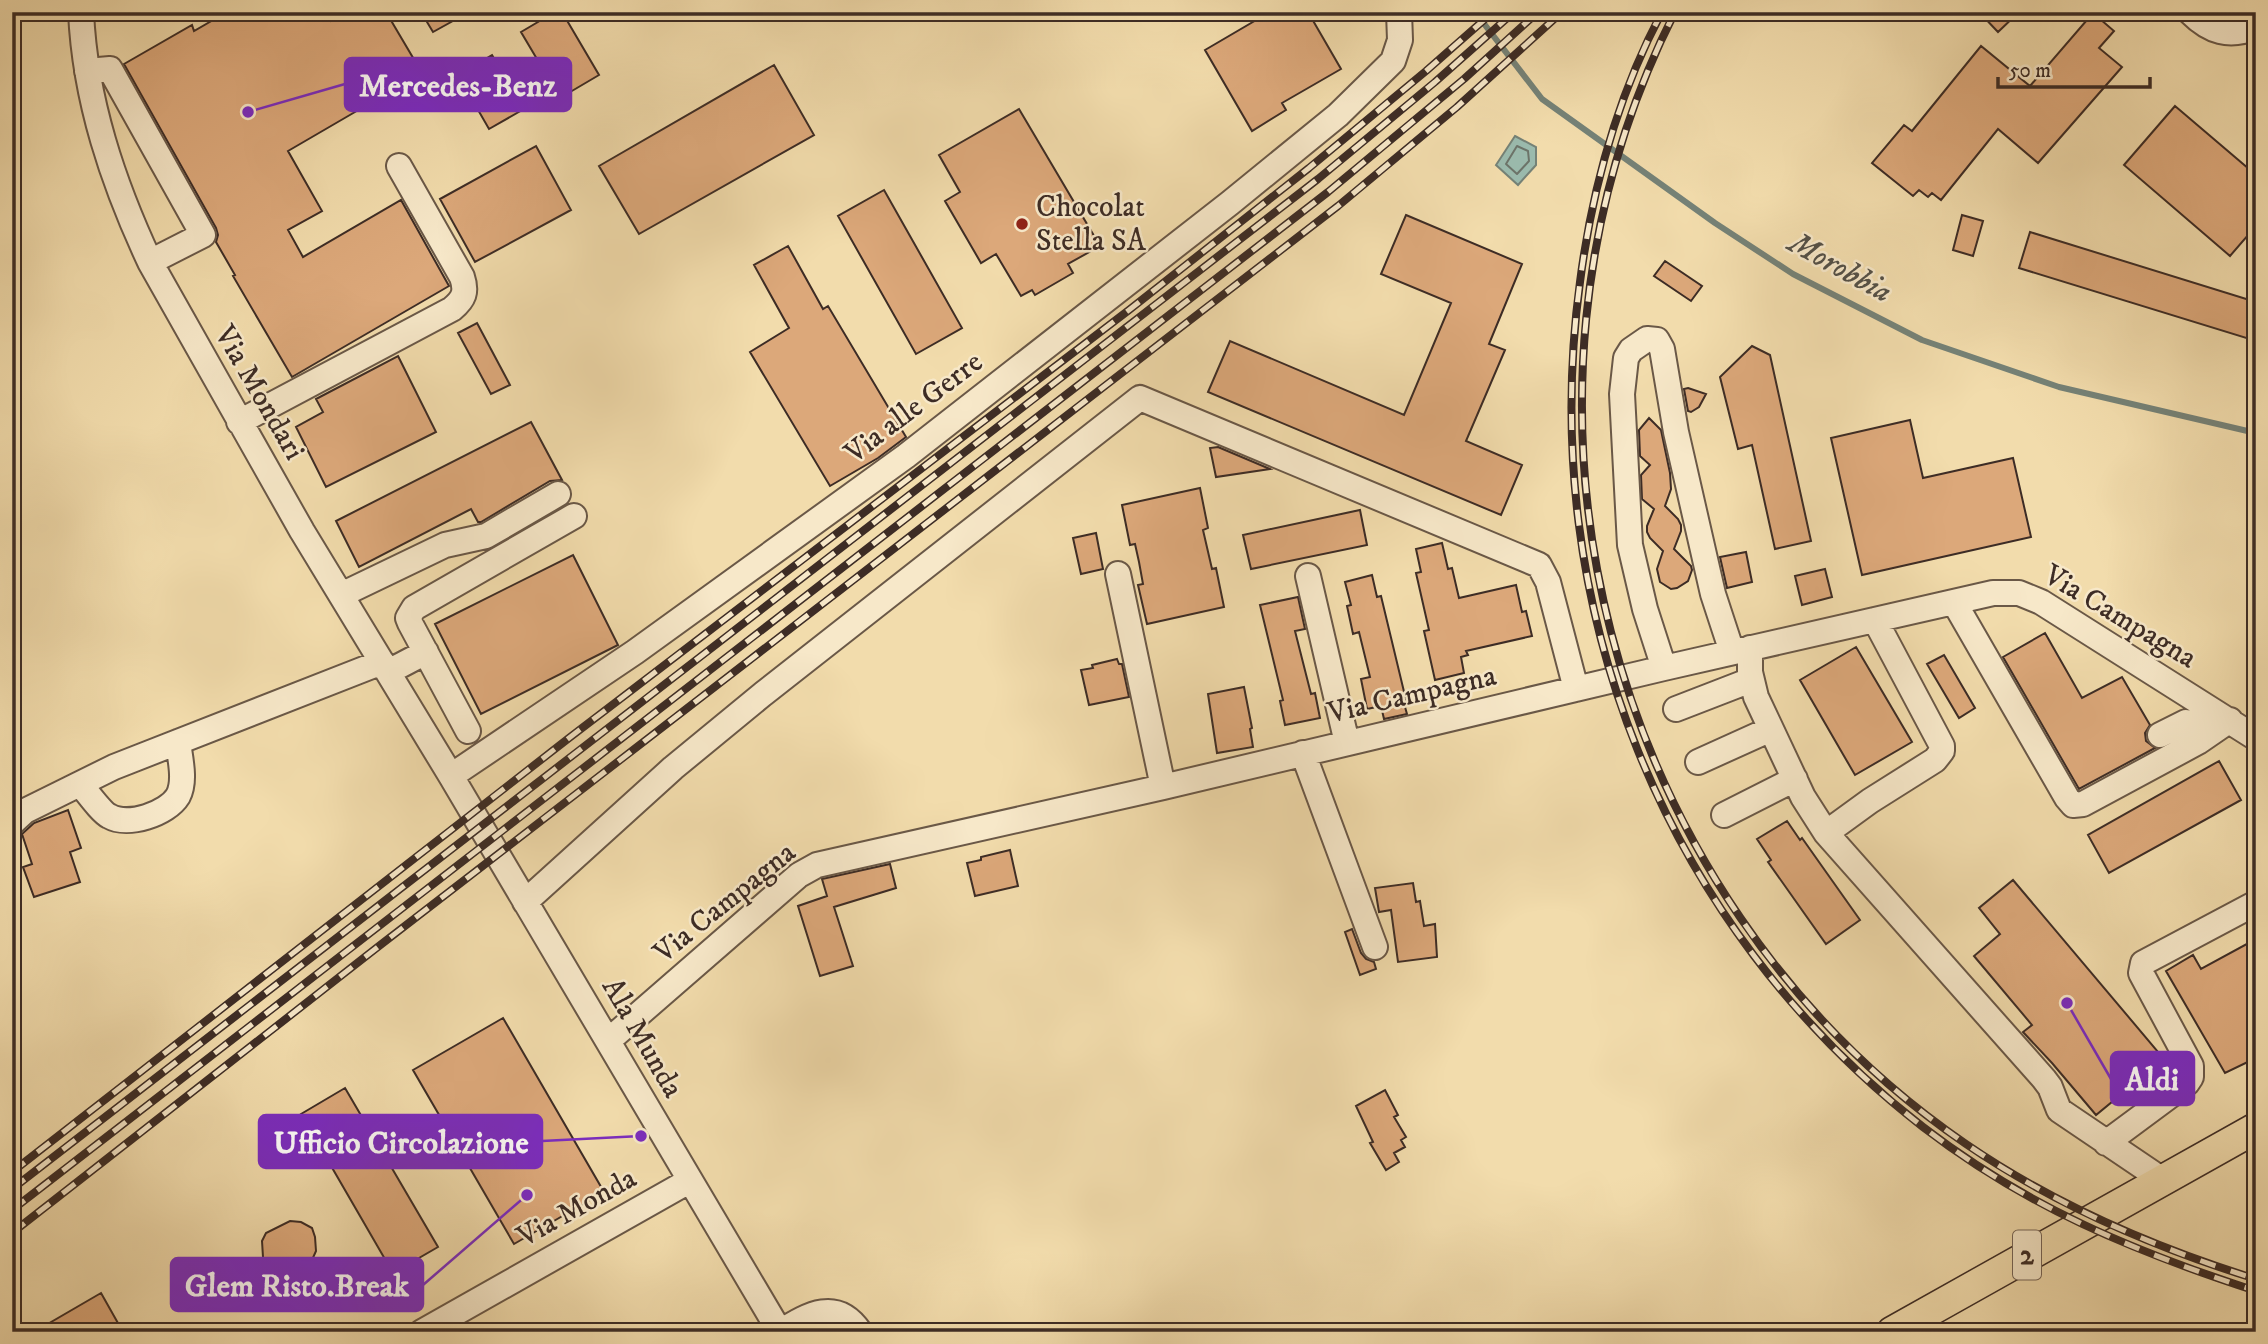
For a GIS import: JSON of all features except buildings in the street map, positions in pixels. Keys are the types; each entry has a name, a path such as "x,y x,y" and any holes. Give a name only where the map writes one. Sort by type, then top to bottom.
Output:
{"main road":[{"name":"2","path":"1892,1332 2256,1128"}],"street":[{"name":"Via Mondari","path":"81,12 87,71 103,142 130,218 150,262 239,422 451,776"},
{"name":"Via alle Gerre","path":"451,776 635,652 906,456 1230,203 1338,115 1393,61 1399,40 1399,12"},
{"path":"2190,12 2212,30 2234,32 2256,27"},
{"path":"87,71 110,69 203,235 150,262"},
{"path":"239,422 452,309 464,298 465,286 462,277 399,166"},
{"path":"1664,668 1645,609 1630,545 1622,394 1626,358 1634,346 1647,339 1657,340 1661,349 1676,432 1722,624 1741,650 1756,697 1803,797 1826,833 2044,1079 2059,1110 2164,1181"},
{"path":"525,902 683,760 1140,398 1539,565 1548,582 1576,689"},
{"path":"341,595 445,545 486,536 558,494"},
{"path":"468,731 408,618 414,608 574,516"},
{"path":"1118,574 1163,787"},
{"path":"1308,576 1347,743"},
{"name":"Via Campagna","path":"608,1041 808,869 817,865 1993,593 2019,593 2041,601 2222,726 2256,738"},
{"path":"1954,602 2067,798 2073,804 2083,804 2222,726"},
{"path":"1826,833 1870,800 1936,760 1942,751 1942,746 1875,620"},
{"path":"12,822 25,811 114,767 426,652"},
{"path":"1676,709 1751,680"},
{"path":"2160,735 2186,722 2222,726"},
{"path":"1698,762 1772,729"},
{"path":"80,784 109,816 125,820 149,817 168,807 178,795 182,778 178,742"},
{"path":"1303,753 1375,947"},
{"name":"Ala Munda","path":"451,776 780,1332 805,1317 826,1311 849,1319 860,1332"},
{"path":"1724,815 1795,779"},
{"path":"2106,1143 2187,1083 2192,1071 2141,973 2143,963 2256,903"},
{"name":"Via Monda","path":"422,1332 690,1181"}],"water":[{"path":"1515,136 1536,147 1536,165 1518,185 1496,165"}],"waterway":[{"name":"Morobbia","path":"1475,12 1542,99 1715,223 1793,274 1922,340 2059,387 2256,433"}],"railway":[{"path":"12,1172 569,738 1129,310 1309,168 1493,12"},
{"path":"12,1189 1318,179 1514,12"},
{"path":"12,1210 1328,192 1464,79 1538,12"},
{"path":"12,1233 379,946 1338,206 1457,107 1562,12"},
{"path":"1662,12 1632,76 1620,109 1592,212 1580,282 1571,403 1579,522 1601,639 1638,751 1689,857 1754,956 1832,1046 1923,1127 2002,1181 2082,1224 2167,1260 2256,1291"},
{"path":"1675,12 1616,162 1586,319 1585,476 1611,632 1663,780 1740,918 1842,1040 1966,1144 2034,1186 2142,1238 2256,1279"}],"place":[{"name":"Mercedes-Benz","path":"248,112"},
{"name":"Chocolat Stella SA","path":"1022,224"},
{"name":"Aldi","path":"2067,1003"},
{"name":"Ufficio Circolazione","path":"641,1136"},
{"name":"Glem Risto.Break","path":"527,1195"}]}
